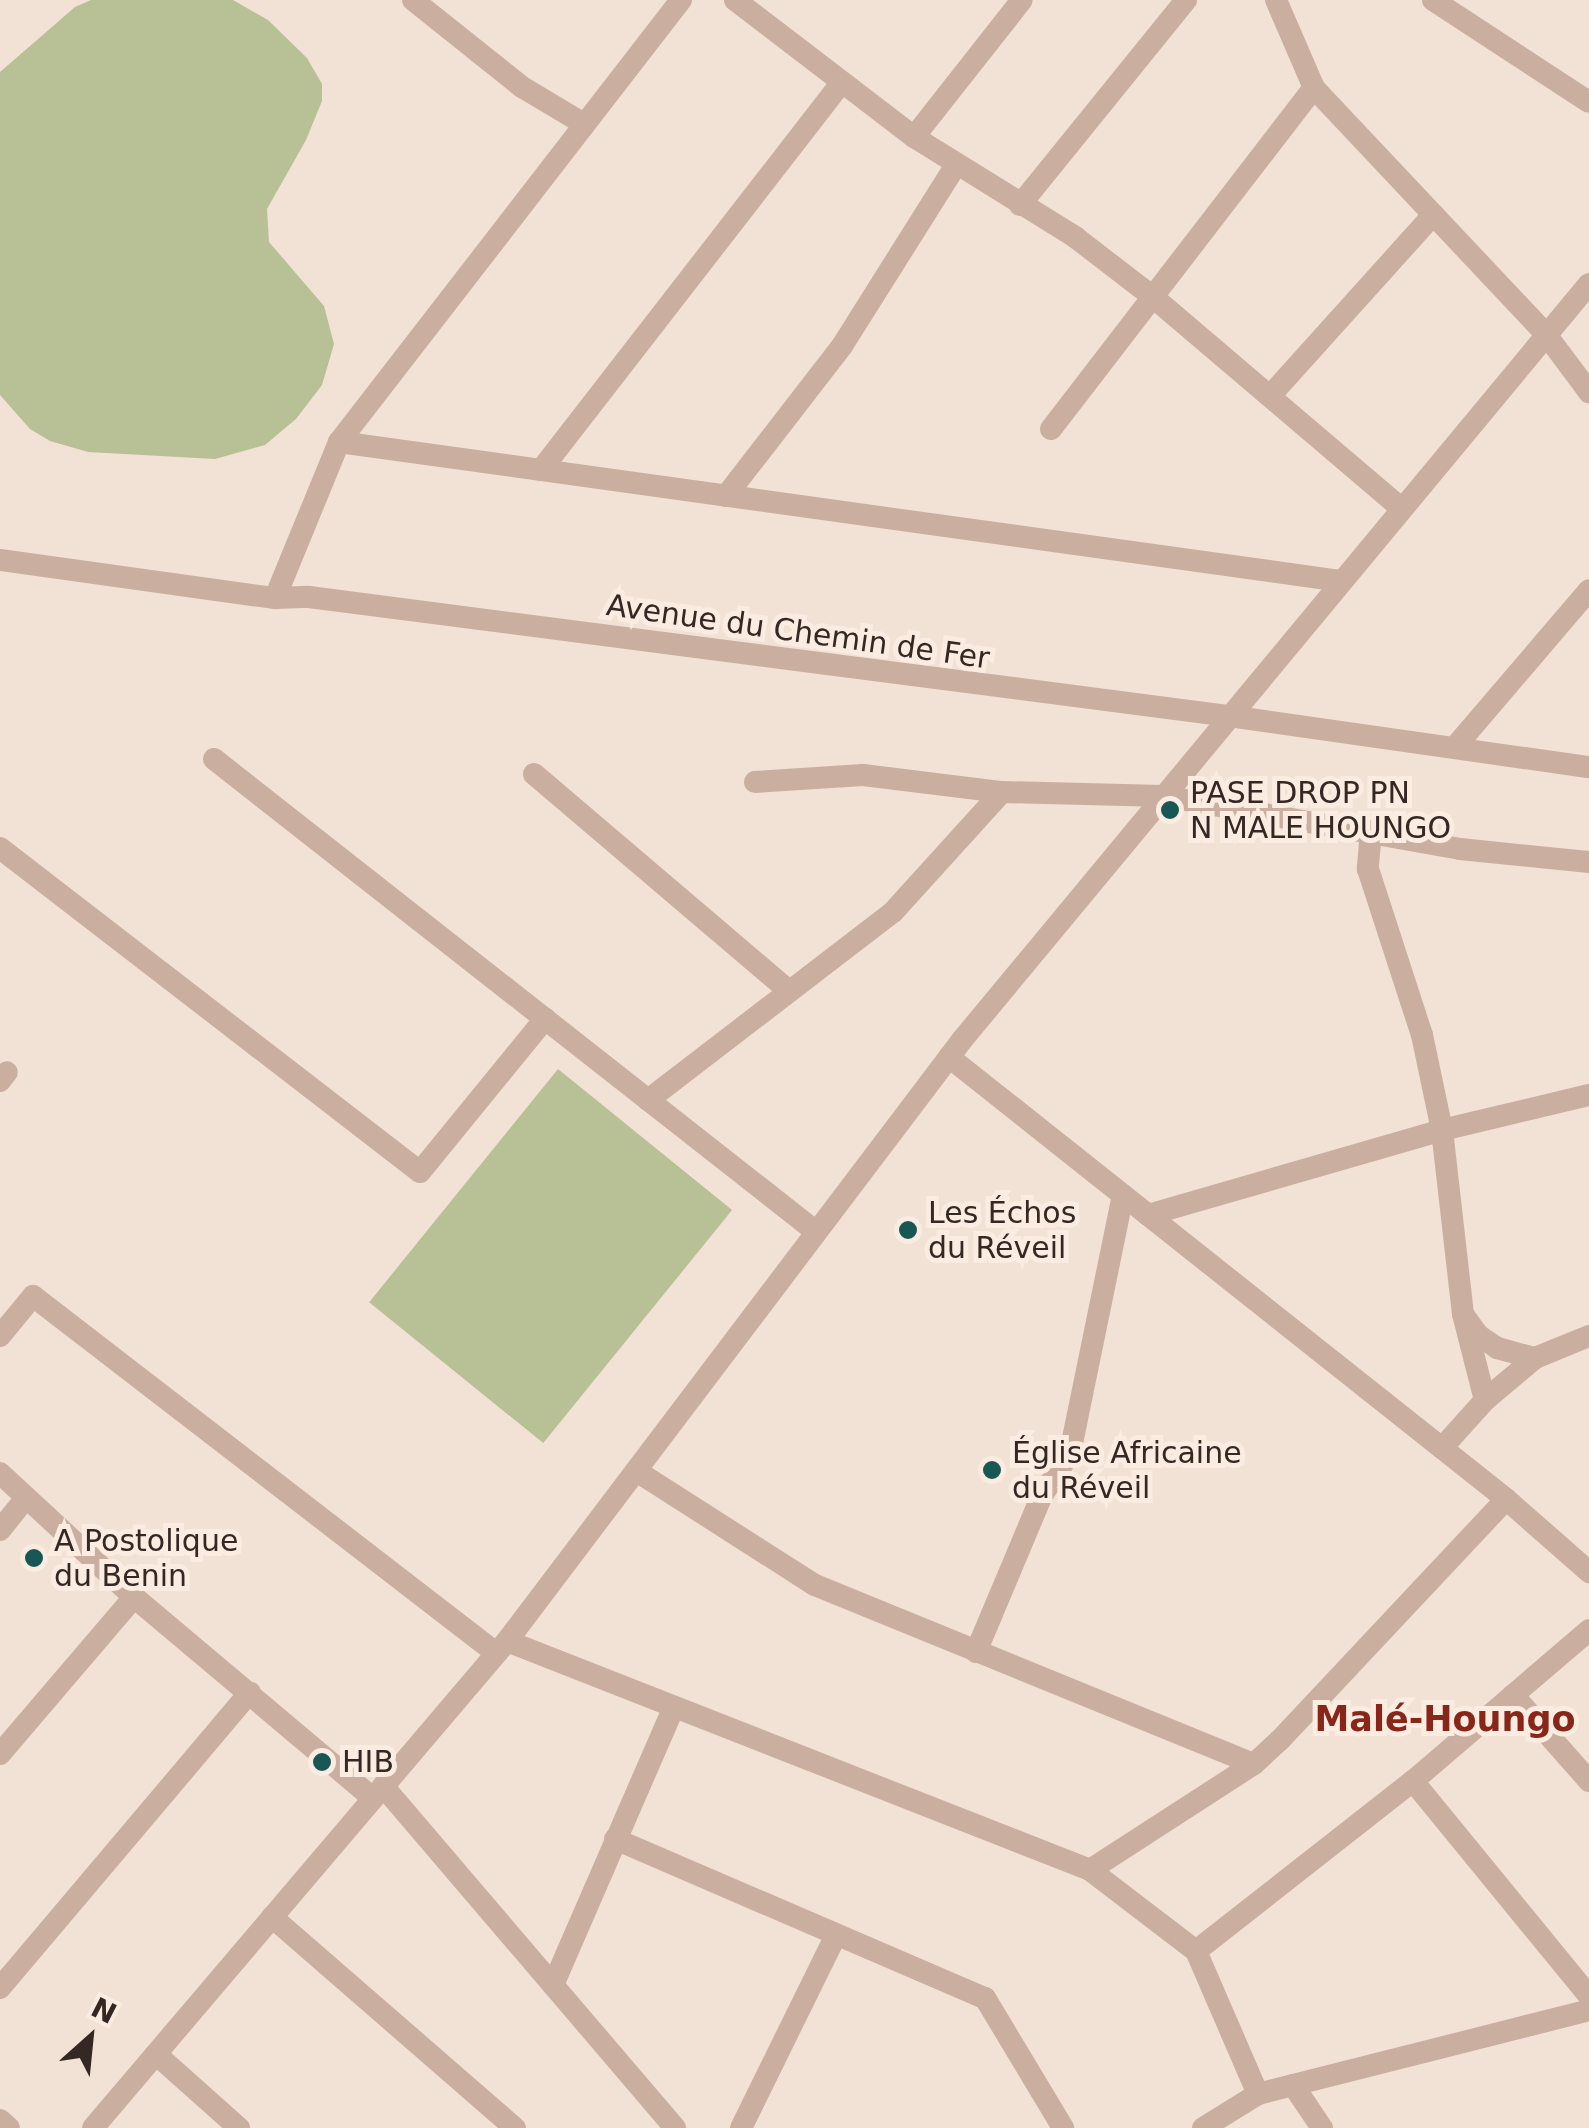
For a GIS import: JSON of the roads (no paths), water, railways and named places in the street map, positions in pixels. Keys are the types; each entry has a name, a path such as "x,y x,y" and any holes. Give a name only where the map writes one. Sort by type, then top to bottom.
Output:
{"street":[{"path":"414,0 522,87 584,124"},
{"path":"275,598 339,442 681,0"},
{"path":"735,0 914,136 1075,237 1153,296 1401,508"},
{"path":"914,136 1022,0"},
{"path":"1020,205 1186,0"},
{"path":"1276,0 1314,88 1545,334 1589,392"},
{"path":"1433,0 1589,102"},
{"path":"541,470 841,84"},
{"path":"1051,429 1314,88"},
{"path":"726,496 842,346 956,165"},
{"path":"1270,396 1433,214"},
{"path":"93,2128 502,1647 949,1056 1589,284"},
{"path":"339,442 1341,581"},
{"name":"Avenue du Chemin de Fer","path":"0,560 275,598 309,598 1229,716 1589,767"},
{"path":"1455,747 1589,590"},
{"path":"214,760 816,1232"},
{"path":"534,774 789,992"},
{"path":"755,782 863,775 1002,792 1163,796 1460,849 1589,862"},
{"path":"648,1100 893,912 1002,792"},
{"path":"1371,831 1368,869 1422,1035 1442,1130 1463,1314 1484,1400"},
{"path":"0,848 420,1172 545,1019"},
{"path":"949,1056 1506,1499 1589,1572"},
{"path":"1148,1215 1442,1130 1589,1095"},
{"path":"976,1652 1042,1497 1070,1453 1123,1195"},
{"path":"0,1336 33,1296 502,1647 674,1707 1090,1870 1196,1952 1258,2094"},
{"path":"1463,1314 1478,1335 1497,1348 1535,1358"},
{"path":"1442,1448 1484,1400 1535,1358 1589,1336"},
{"path":"638,1472 814,1585 1254,1764"},
{"path":"0,1473 134,1597 378,1792 553,1985 675,2128"},
{"path":"0,1530 25,1498"},
{"path":"1090,1870 1254,1764 1296,1726 1506,1499"},
{"path":"0,1754 134,1597"},
{"path":"1196,1952 1414,1782 1589,1630"},
{"path":"0,1988 250,1692"},
{"path":"1513,1696 1589,1781"},
{"path":"553,1985 674,1707"},
{"path":"1414,1782 1589,1996"},
{"path":"615,1840 985,1998 1063,2128"},
{"path":"272,1917 515,2128"},
{"path":"742,2128 836,1935"},
{"path":"1202,2128 1258,2094 1589,2010"},
{"path":"157,2055 239,2128"},
{"path":"1293,2085 1322,2128"},
{"path":"0,2120 9,2128"}],"place":[{"name":"PASE DROP PN N MALE HOUNGO","path":"1170,810"},
{"name":"Les Échos du Réveil","path":"908,1230"},
{"name":"Église Africaine du Réveil","path":"992,1470"},
{"name":"A Postolique du Benin","path":"34,1558"},
{"name":"HIB","path":"322,1762"}],"district":[{"name":"Malé-Houngo","path":"1445,1719"}]}
